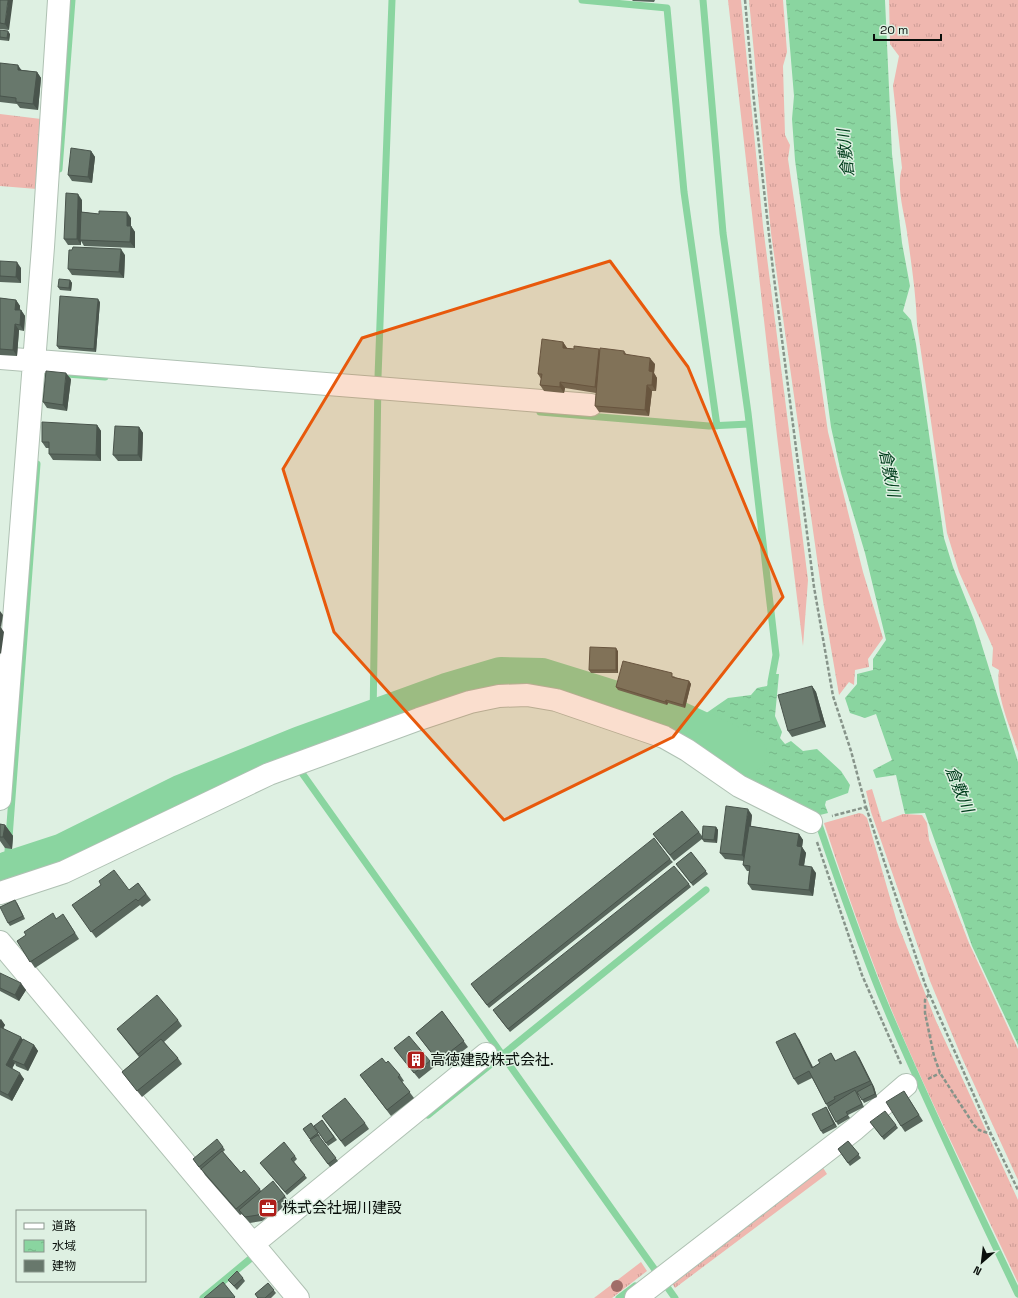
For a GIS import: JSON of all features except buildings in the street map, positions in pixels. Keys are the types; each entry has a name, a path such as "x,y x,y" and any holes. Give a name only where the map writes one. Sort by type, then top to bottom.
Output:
{"street":[{"path":"0,799 35,361 59,0"},
{"path":"0,358 591,405"},
{"path":"0,893 64,872 229,792 295,764 470,702 499,696 527,695 556,700 664,737 687,750 739,786 818,820"},
{"path":"0,942 298,1298"},
{"path":"253,1244 486,1054"},
{"path":"636,1298 661,1277 914,1083"}],"path":[{"path":"746,0 754,101 773,270 814,587 833,696 851,751 866,807 930,994 991,1134 1018,1190"},
{"path":"866,807 818,820 862,975 905,1073 914,1083 940,1073"},
{"path":"930,994 925,1000 926,1013 934,1056 940,1073 974,1125 979,1130 991,1134"}],"highlighted area":[{"path":"610,261 688,367 783,597 673,737 504,820 334,632 283,469 362,338"}],"green space":[{"path":"728,0 741,0 763,226 808,580 803,646 777,436"},
{"path":"749,0 783,0 787,52 783,66 785,135 790,145 788,159 828,432 863,572 883,638 868,659 869,667 855,670 854,685 849,682 839,695 823,601 771,233"},
{"path":"889,0 1018,0 1018,752 1001,700 998,679 999,670 992,666 993,648 959,572 947,533 917,324 916,301 907,232 900,191 900,175 902,168 893,86 899,56 890,44"},
{"path":"0,114 41,119 37,189 0,186"},
{"path":"872,789 882,822 903,814 922,815 927,823 929,840 969,943 1018,1049 1018,1180 962,1058 930,981 871,812 866,791"},
{"path":"859,813 863,814 867,818 897,922 936,1021 1018,1200 1018,1283 892,1011 855,916 836,860 824,823"},
{"path":"820,1163 827,1174 675,1288 668,1277"},
{"path":"641,1262 647,1271 612,1298 594,1298"}],"water":[{"name":"倉敷川","path":"786,0 885,0 892,154 902,243 910,286 903,311 911,320 916,344 944,538 953,567 974,620 1018,762 1018,1045 972,946 925,813 905,814 896,775 876,778 873,770 892,760 876,714 865,718 850,713 845,698 857,684 857,674 873,670 873,659 886,640 865,553 841,473 831,427 795,160 792,119 794,96"},
{"path":"770,674 779,674 775,716 782,732 780,738 785,744 791,741 803,751 817,749 841,771 850,785 848,793 826,801 825,805 828,813 812,817 693,747 702,716 728,698 751,695 757,688 767,686"}],"waterway":[{"path":"59,169 72,0"},
{"path":"373,720 378,377 392,0"},
{"path":"582,0 667,8 684,192 717,426"},
{"path":"703,0 723,233 748,413 776,655 771,682"},
{"path":"41,372 105,377"},
{"path":"540,412 709,426 749,424"},
{"path":"9,871 8,851 37,464"},
{"path":"0,875 64,853 183,794 301,746 447,693 501,677 542,678 678,721 747,753"},
{"path":"287,752 675,1298"},
{"path":"817,819 876,984 934,1115 1018,1294"},
{"path":"428,1115 706,890"},
{"path":"203,1298 250,1259"},
{"path":"619,1298 635,1286"}],"place":[{"name":"高徳建設株式会社.","path":"416,1060"},
{"name":"株式会社堀川建設","path":"268,1208"}]}
